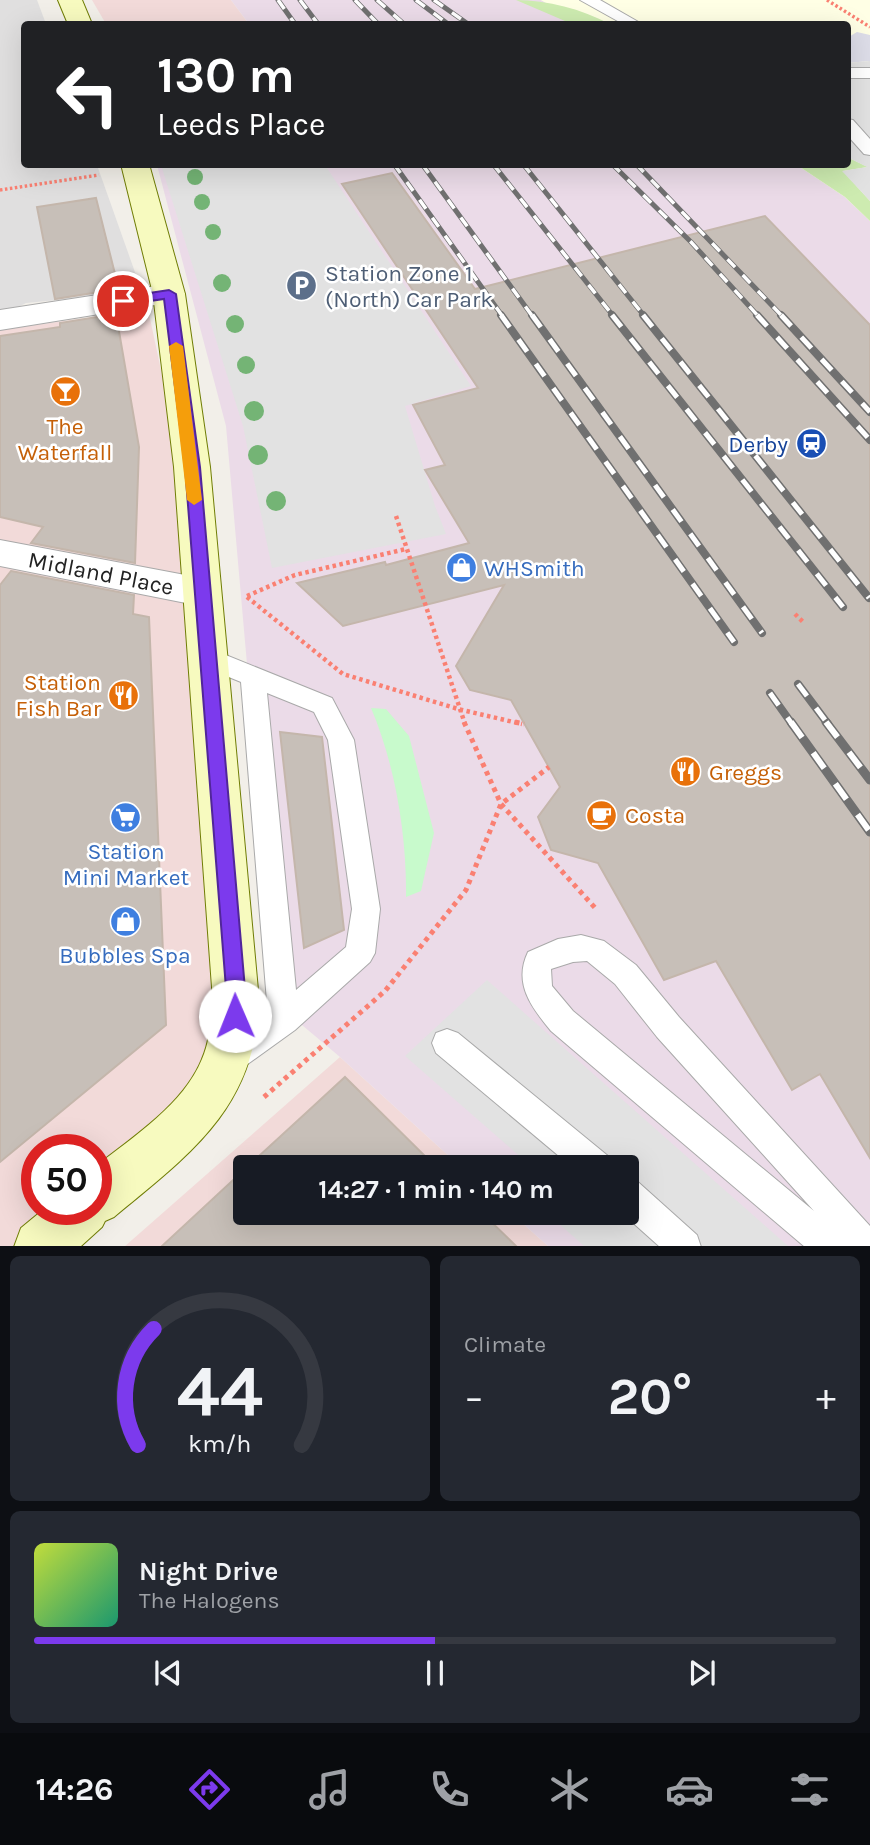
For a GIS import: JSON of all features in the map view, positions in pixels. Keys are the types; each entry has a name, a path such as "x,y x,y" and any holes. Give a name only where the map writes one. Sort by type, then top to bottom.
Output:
{"main road":[{"path":"69,0 79,21"},
{"path":"112,1185 187,1121 216,1082 227,1061 234,1031 236,1001 192,467 169,294 121,169"},
{"path":"41,1246 65,1225"}],"street":[{"path":"0,320 169,294"},
{"name":"Midland Place","path":"0,553 201,592"}],"lane":[{"path":"588,0 628,21"},
{"path":"851,73 870,73"},
{"path":"851,129 870,151"},
{"path":"851,140 870,151"},
{"path":"206,657 323,705 341,740 366,909 360,953 284,1020 227,1061"},
{"path":"253,677 284,1020"},
{"path":"830,1246 562,1021 539,994 534,977 538,961 577,948 593,949 628,977 667,1026 818,1188 865,1246"},
{"path":"447,1043 582,1155"},
{"path":"639,1206 684,1246"}],"path":[{"path":"827,0 870,27"},
{"path":"0,190 121,169"},
{"path":"396,516 458,709 501,804"},
{"path":"201,592 246,596 295,575 406,549"},
{"path":"246,596 343,674 458,709 524,724"},
{"path":"795,614 804,623"},
{"path":"365,1009 385,991 466,890 501,804 549,766"}],"shaded area":[{"path":"0,0 37,0 45,21 21,21 21,168 98,168 142,292 26,303 0,316"},
{"path":"92,0 231,0 247,21 104,21"},
{"path":"231,0 541,0 577,21 247,21"},
{"path":"541,0 870,0 870,221 845,197 802,168 851,168 851,21 577,21"},
{"path":"857,32 870,35 870,61 851,63 851,36"},
{"path":"870,61 870,201 842,171 867,167 851,159 851,63"},
{"path":"158,168 802,168 845,197 870,221 870,1246 548,1246 524,1225 639,1225 639,1155 448,1155 277,1004 226,426"},
{"name":"Station Zone 1 (North) Car Park","path":"162,168 327,168 471,386 405,406 446,534 272,568 243,426"},
{"path":"148,309 197,540 227,1061 112,1166 112,1134 21,1134 21,1225 49,1225 26,1246 0,1246 0,330"},
{"path":"487,980 788,1246 584,1246 560,1225 639,1225 639,1155 518,1155 405,1056"},
{"path":"340,1057 448,1155 233,1155 233,1225 524,1225 548,1246 125,1246"}],"green space":[{"path":"516,0 564,6 603,21 565,21"},
{"path":"851,159 868,167 843,171 870,201 870,221 845,197 802,168 851,168"},
{"path":"371,708 386,709 409,736 434,833 421,891 406,897 398,801 387,753"}],"building":[{"path":"392,173 475,289 765,216 870,325 870,1158 820,1074 792,1090 716,961 664,980 598,863 551,850 538,817 560,787 511,700 470,690 456,666 504,585 343,626 297,583 385,562 386,565 469,543 425,470 445,465 413,405 478,388 342,184"},
{"path":"96,198 117,282 110,283 112,290 55,299 37,207"},
{"name":"The Waterfall","path":"116,314 139,447 135,563 31,543 43,527 0,517 0,336 60,327 60,323"},
{"path":"11,571 134,595 133,614 149,617 166,1025 34,1134 21,1134 21,1145 0,1162 0,585"},
{"path":"280,732 322,737 344,930 304,948"},
{"path":"345,1077 424,1155 260,1155"},
{"path":"233,1180 233,1225 494,1225 516,1246 162,1246"}],"railway":[{"path":"278,0 293,21"},
{"path":"300,0 316,21"},
{"path":"355,0 375,21"},
{"path":"377,0 401,21"},
{"path":"416,0 444,21"},
{"path":"434,0 464,21"},
{"path":"397,168 503,317"},
{"path":"425,168 533,317"},
{"path":"496,168 614,317"},
{"path":"526,168 645,317"},
{"path":"616,168 691,242 759,317"},
{"path":"640,168 783,317"},
{"path":"501,315 734,642"},
{"path":"532,315 762,633"},
{"path":"612,315 843,607"},
{"path":"643,315 869,598"},
{"path":"757,315 870,440"},
{"path":"781,315 870,412"},
{"path":"798,684 828,724"},
{"path":"770,693 792,724"},
{"path":"791,722 870,832"},
{"path":"826,722 870,780"}],"slow traffic":[{"path":"176,346 194,500"}],"place":[{"name":"Station Zone 1 (North) Car Park","path":"302,286"},
{"name":"The Waterfall","path":"65,392"},
{"name":"Derby","path":"811,444"},
{"name":"WHSmith","path":"461,568"},
{"name":"Station Fish Bar","path":"124,695"},
{"name":"Greggs","path":"686,772"},
{"name":"Costa","path":"602,815"},
{"name":"Station Mini Market","path":"126,817"},
{"name":"Bubbles Spa","path":"125,921"}],"route":[{"path":"123,301 169,294 192,467 236,1001 235,1016"}]}
